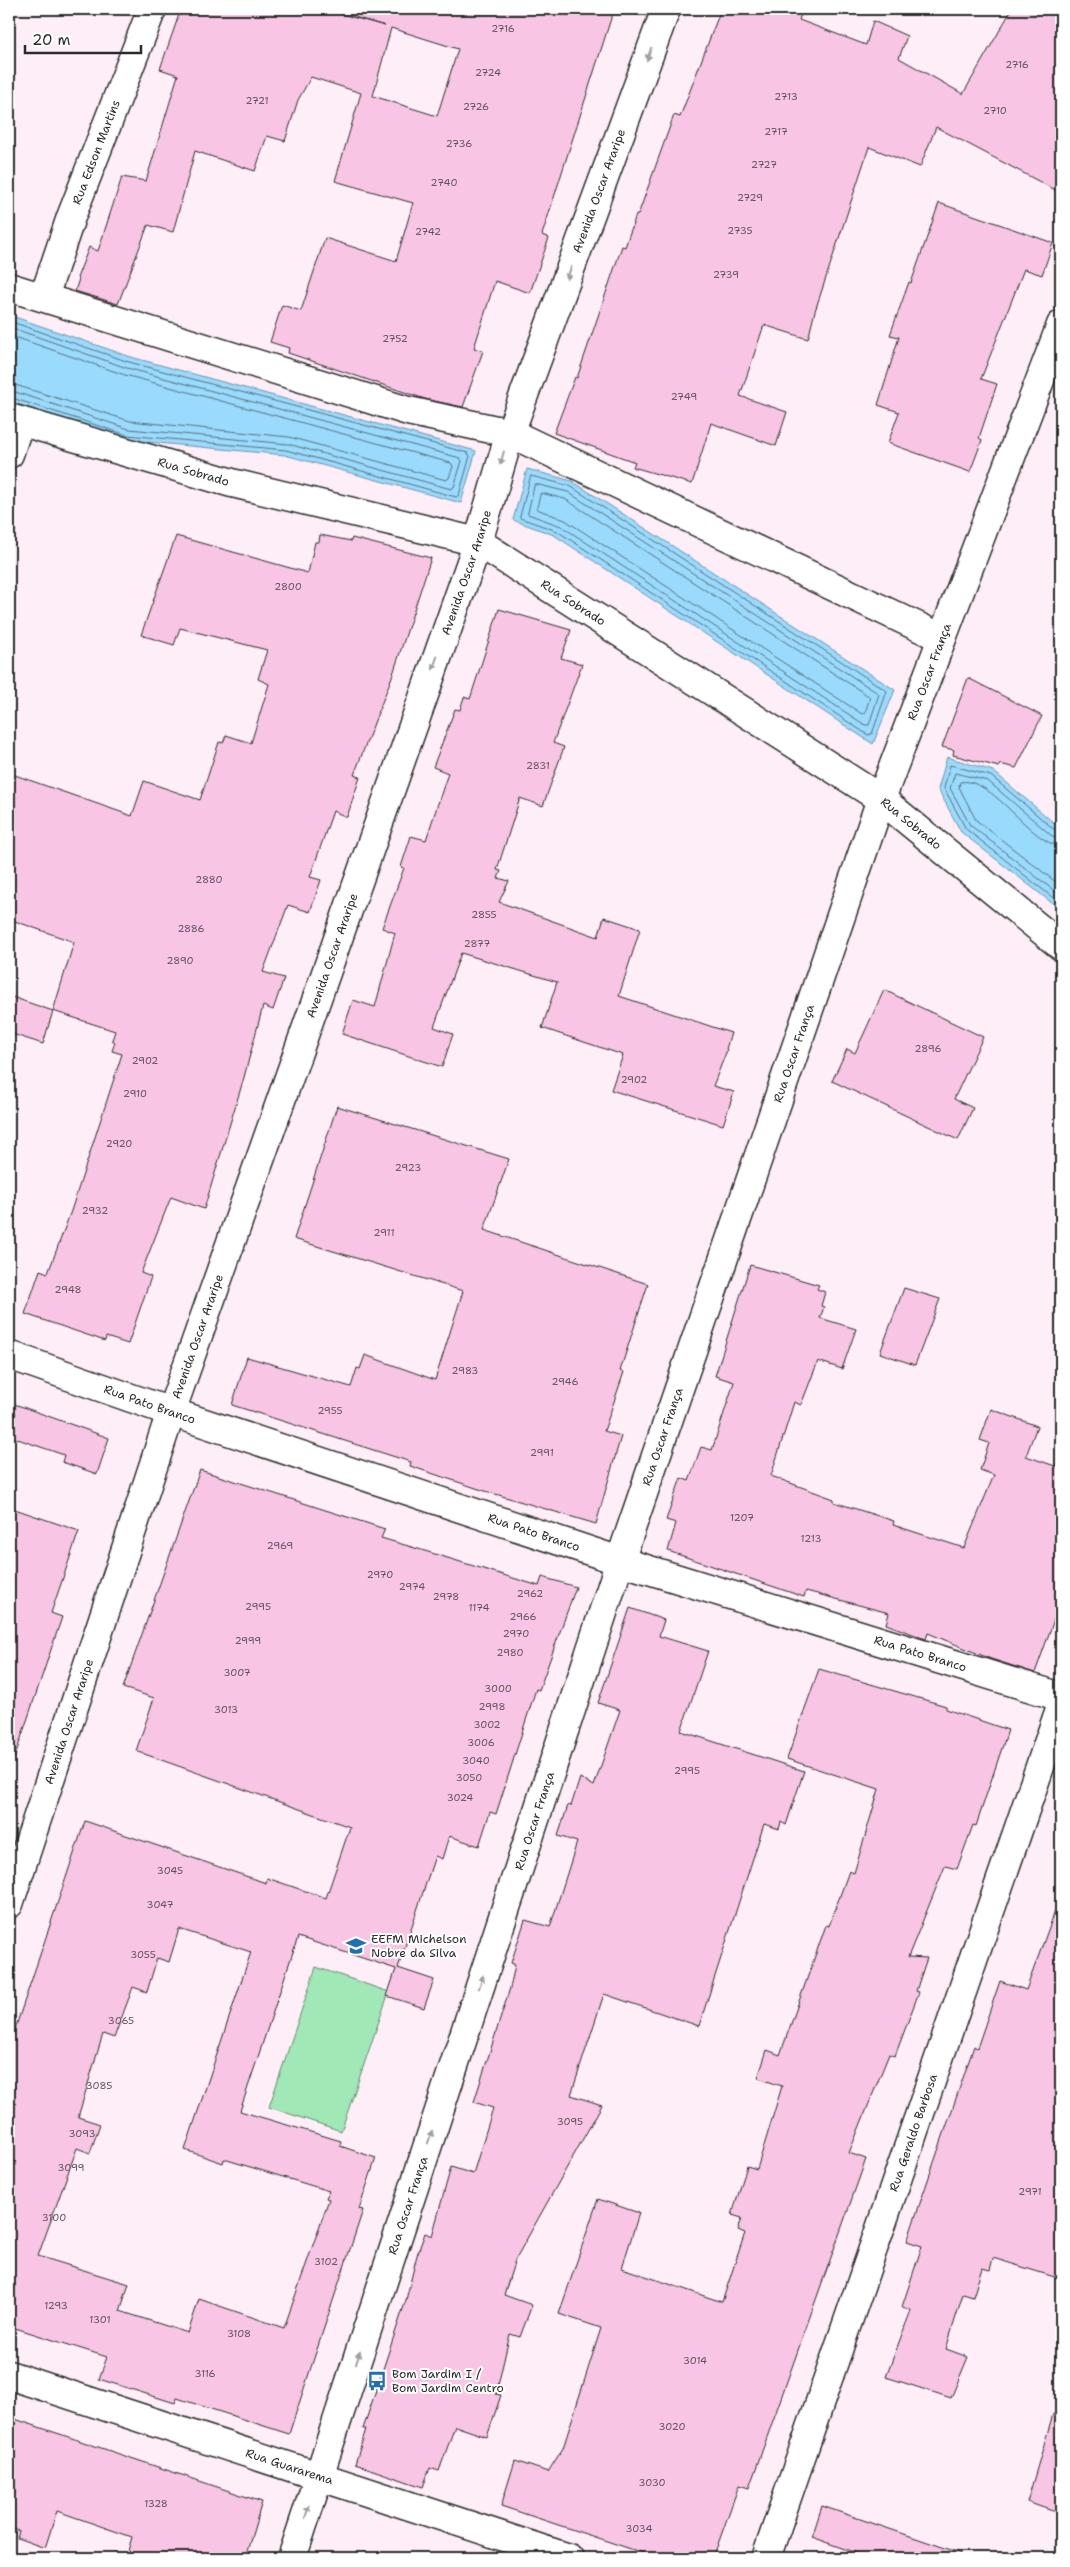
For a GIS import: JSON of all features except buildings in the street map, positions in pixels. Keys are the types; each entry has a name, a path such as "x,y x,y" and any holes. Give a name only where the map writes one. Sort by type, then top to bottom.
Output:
{"street":[{"name":"Rua Edson Martins","path":"44,297 71,217 152,9"},
{"name":"Avenida Oscar Araripe","path":"9,1904 171,1412 478,542 510,433 666,9"},
{"path":"9,287 408,411 510,433 942,638"},
{"name":"Rua Oscar França","path":"292,2558 620,1561 882,799 1061,324"},
{"path":"9,454 14,420"},
{"name":"Rua Sobrado","path":"14,420 232,483 478,542 882,799 1061,946"},
{"name":"Rua Pato Branco","path":"9,1355 171,1412 620,1561 1061,1697"},
{"name":"Rua Geraldo Barbosa","path":"766,2558 1061,1706"},
{"name":"Rua Guararema","path":"9,2375 569,2558"}],"green space":[{"path":"316,1967 389,1992 341,2131 269,2107"}],"water":[{"path":"9,315 131,357 476,451 461,503 285,455 126,440 9,401"},
{"path":"527,469 572,481 895,690 873,744 554,535 513,520"},
{"path":"947,757 993,771 1061,829 1061,910 961,832 938,789"}],"place":[{"name":"EEFM Michelson Nobre da Silva","path":"356,1946"},
{"name":"Bom Jardim I / Bom Jardim Centro","path":"377,2381"}]}
